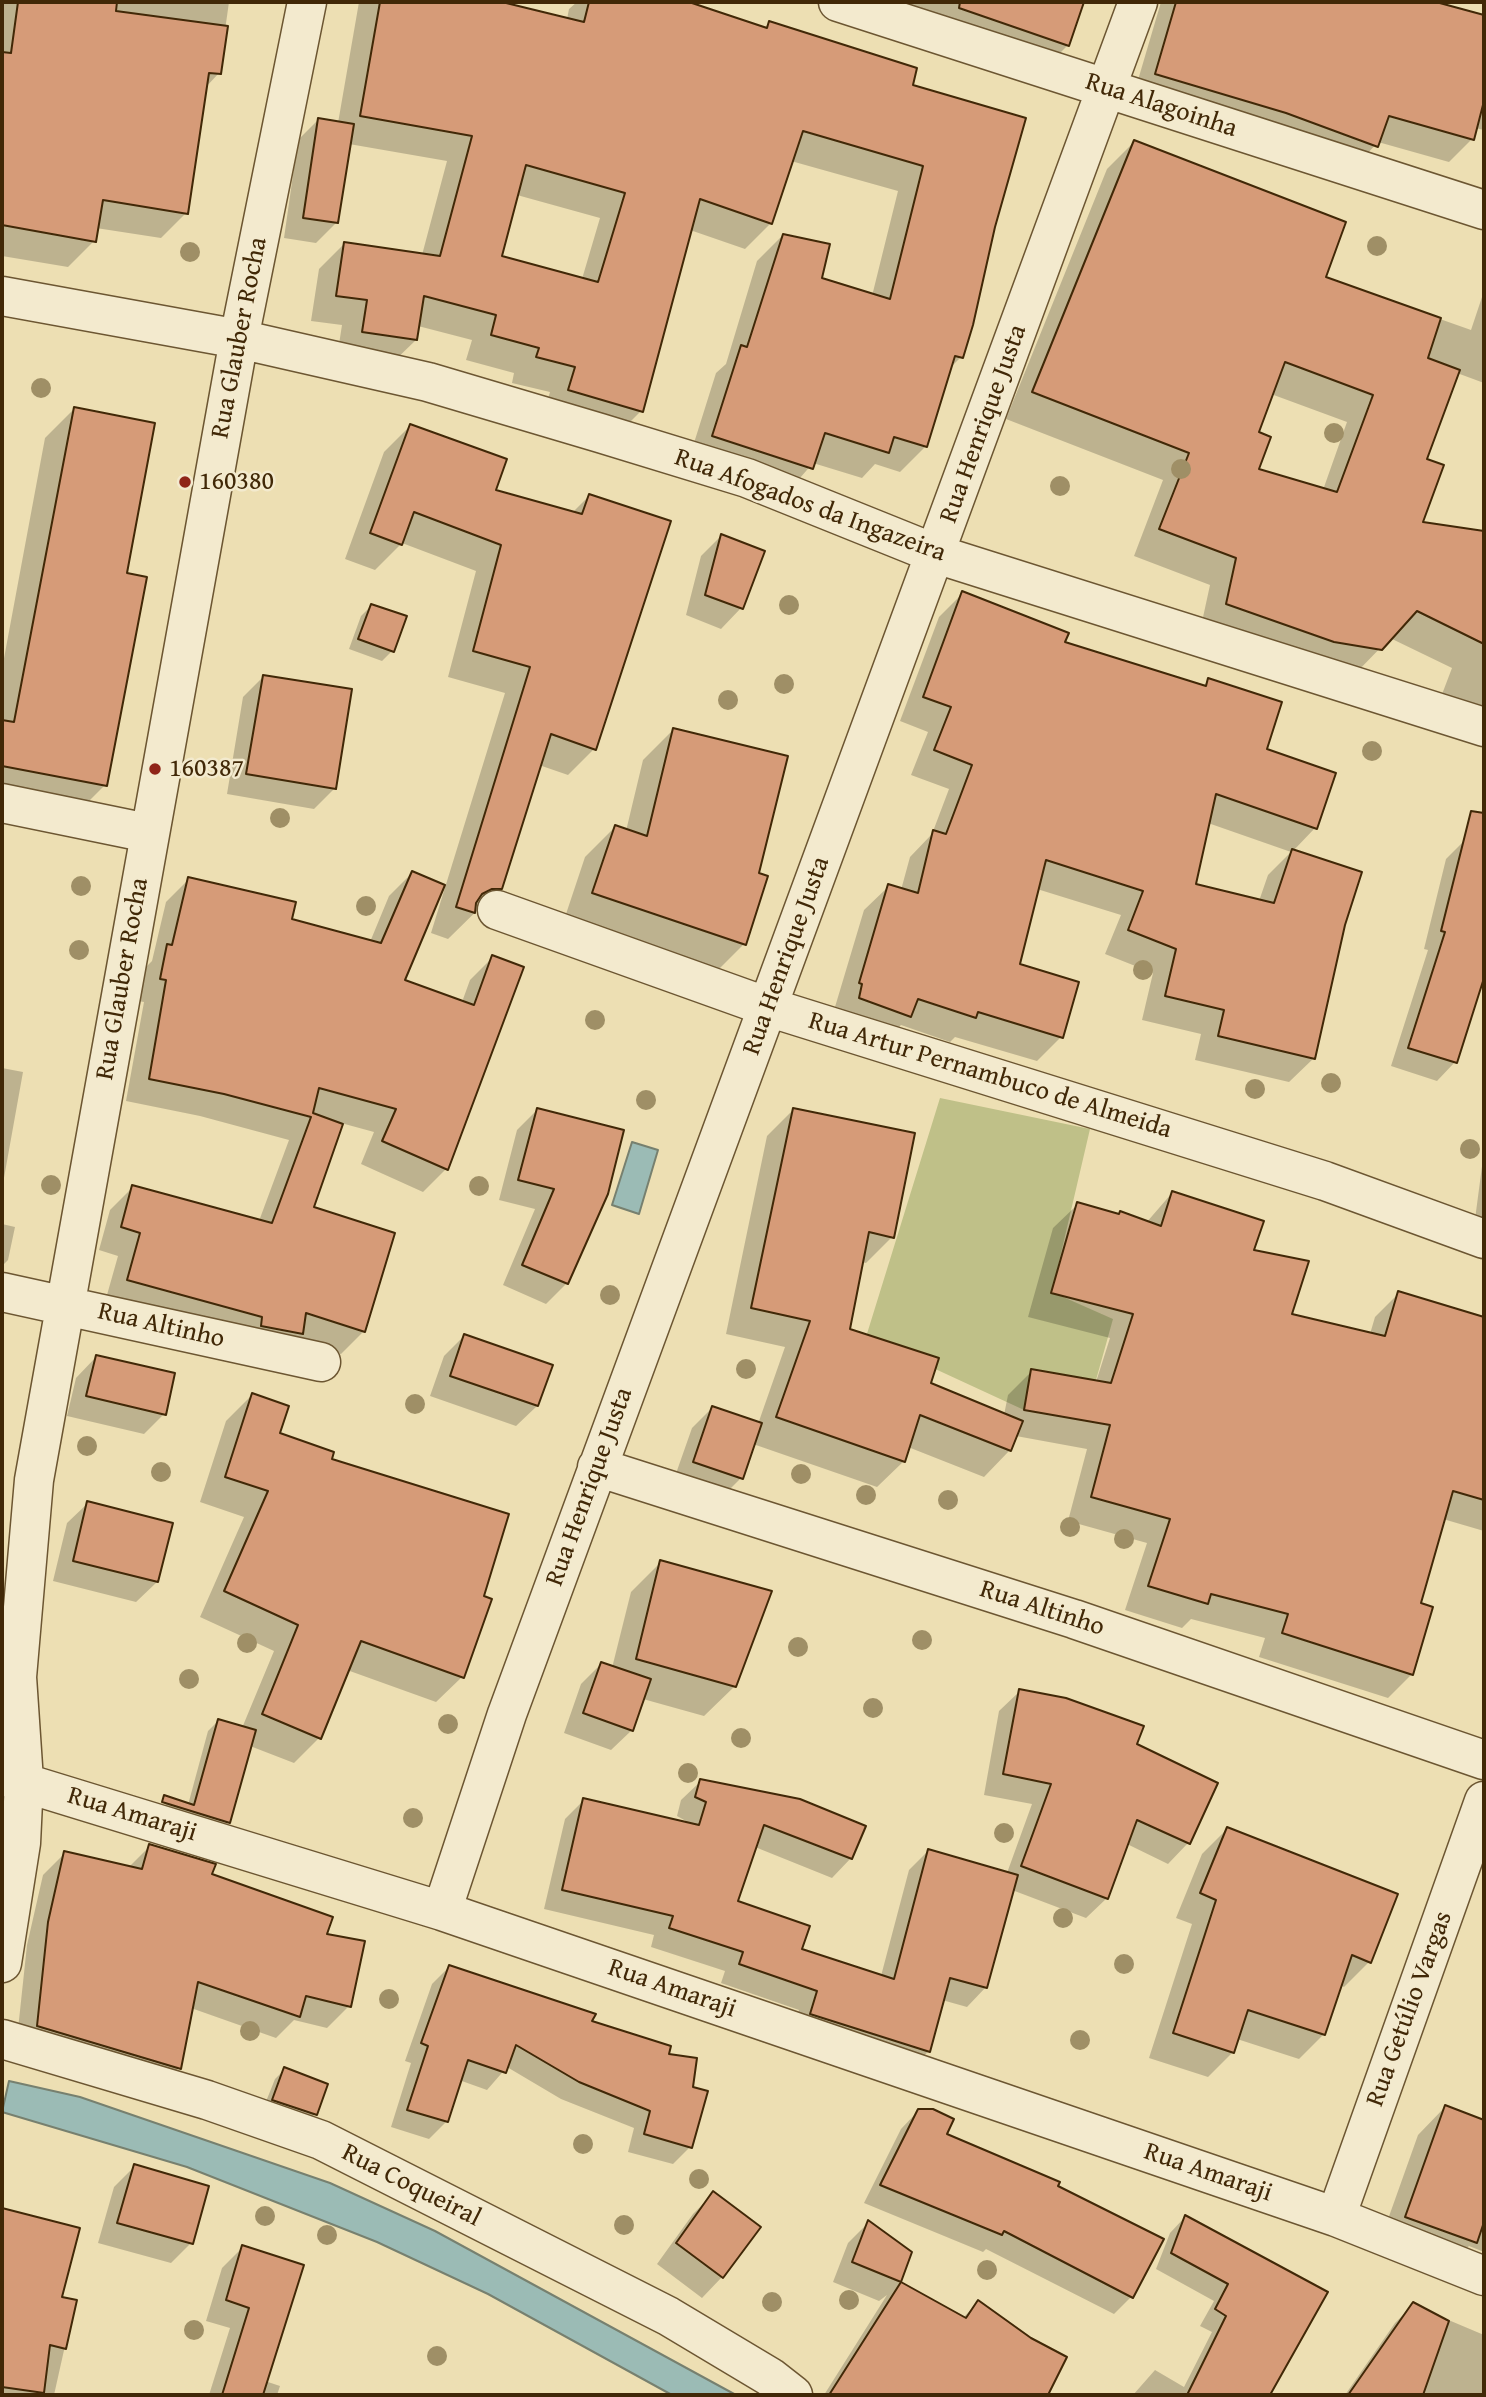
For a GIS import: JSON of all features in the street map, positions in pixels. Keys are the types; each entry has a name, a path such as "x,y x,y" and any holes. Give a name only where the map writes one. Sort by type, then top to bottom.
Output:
{"street":[{"name":"Rua Glauber Rocha","path":"2,1963 21,1843 13,1779 17,1677 34,1480 148,833 239,340 307,2"},
{"name":"Rua Alagoinha","path":"838,2 1484,210"},
{"name":"Rua Henrique Justa","path":"442,1911 507,1714 597,1467 1138,2"},
{"name":"Rua Afogados da Ingazeira","path":"2,296 239,340 428,382 747,478 936,554 1484,727"},
{"path":"2,803 148,833"},
{"name":"Rua Artur Pernambuco de Almeida","path":"497,910 768,1007 1325,1181 1484,1239"},
{"name":"Rua Altinho","path":"2,1292 321,1362"},
{"name":"Rua Altinho","path":"597,1467 1073,1619 1484,1760"},
{"name":"Rua Amaraji","path":"13,1779 442,1911 1336,2217 1484,2276"},
{"name":"Rua Getúlio Vargas","path":"1336,2217 1484,1801"},
{"name":"Rua Coqueiral","path":"2,2039 207,2099 321,2140 668,2316 770,2377 793,2395"}],"green space":[{"path":"940,1098 1090,1129 1052,1292 1113,1319 1096,1380 1032,1369 1024,1410 866,1337"}],"water":[{"path":"632,1142 658,1150 639,1214 612,1205"},
{"path":"9,2081 80,2097 330,2183 435,2231 736,2395 672,2395 488,2294 377,2242 187,2167 2,2112"}],"building":[{"path":"18,2 117,2 116,11 228,26 221,74 209,73 188,214 103,200 96,242 2,225 2,52 11,53"},
{"path":"380,2 502,2 584,22 589,2 689,2 767,28 769,21 917,68 913,85 1026,118 995,227 973,325 963,358 955,356 927,447 894,437 889,453 825,433 813,469 712,436 741,345 747,347 783,234 830,244 822,278 890,299 923,166 803,131 772,224 700,199 643,412 568,390 575,367 536,357 539,348 491,335 496,315 424,296 417,340 362,332 367,300 336,296 344,242 440,256 472,136 360,116","holes":["526,165 625,193 598,282 502,256"]},
{"path":"960,2 1084,2 1069,46 959,8"},
{"path":"1176,2 1436,2 1484,15 1484,101 1474,140 1389,116 1378,147 1286,113 1155,74"},
{"path":"318,118 354,124 338,223 303,218"},
{"path":"1134,140 1346,222 1326,277 1441,318 1428,358 1460,370 1427,459 1444,465 1423,522 1484,531 1484,644 1417,611 1382,650 1334,642 1226,604 1236,558 1159,529 1189,453 1032,392","holes":["1285,362 1373,395 1337,492 1259,469 1271,437 1259,432"]},
{"path":"74,407 155,423 127,573 147,577 107,786 2,766 2,720 14,722"},
{"path":"410,424 507,459 496,490 582,514 589,494 671,521 596,750 551,734 502,889 492,889 482,894 476,903 475,913 456,907 530,667 473,651 501,545 414,512 402,545 370,533"},
{"path":"721,534 765,551 743,609 705,595"},
{"path":"962,591 1069,633 1065,642 1206,686 1208,678 1282,702 1267,749 1336,773 1317,829 1216,794 1196,884 1274,903 1292,849 1362,872 1345,925 1315,1059 1218,1036 1224,1010 1165,996 1176,949 1128,930 1143,891 1046,860 1020,964 1079,982 1063,1038 978,1012 976,1018 918,999 911,1017 859,998 862,984 859,983 888,884 918,893 933,830 946,834 972,765 934,750 951,707 923,697"},
{"path":"371,604 407,616 394,652 358,639"},
{"path":"263,675 352,689 336,789 246,774"},
{"path":"673,728 788,756 759,873 768,876 746,945 592,893 615,825 647,836"},
{"path":"1471,811 1484,813 1484,978 1457,1063 1408,1048 1445,932 1441,931"},
{"path":"412,871 445,885 405,980 474,1005 492,955 524,967 448,1170 382,1141 396,1109 319,1088 313,1113 343,1124 314,1207 395,1233 365,1332 306,1313 303,1334 261,1326 262,1317 127,1280 140,1233 121,1227 132,1185 272,1223 311,1117 224,1094 149,1079 166,980 160,979 167,944 172,945 188,877 296,902 292,919 381,943"},
{"path":"537,1108 624,1130 608,1194 568,1284 522,1265 554,1189 518,1180"},
{"path":"793,1108 915,1133 894,1238 869,1232 850,1329 939,1358 931,1383 1023,1421 1011,1451 920,1415 905,1462 776,1417 810,1321 751,1308"},
{"path":"1172,1191 1264,1221 1254,1250 1309,1261 1292,1314 1385,1336 1398,1291 1484,1317 1484,1500 1453,1491 1421,1603 1433,1607 1413,1675 1282,1633 1288,1614 1211,1594 1208,1604 1148,1586 1170,1519 1091,1497 1110,1425 1024,1410 1031,1369 1111,1383 1133,1314 1051,1293 1077,1202 1119,1214 1120,1211 1161,1226"},
{"path":"464,1334 553,1365 538,1406 450,1376"},
{"path":"96,1355 175,1373 166,1415 86,1396"},
{"path":"252,1393 289,1406 280,1433 334,1452 332,1459 509,1514 484,1596 492,1599 464,1678 361,1641 321,1739 262,1714 298,1625 224,1591 268,1491 225,1477"},
{"path":"712,1406 762,1423 743,1479 693,1462"},
{"path":"87,1501 173,1523 158,1582 73,1561"},
{"path":"660,1560 772,1591 736,1687 636,1659"},
{"path":"601,1662 651,1679 633,1731 583,1713"},
{"path":"1019,1689 1066,1698 1144,1726 1137,1744 1218,1783 1190,1844 1137,1820 1108,1899 1021,1866 1051,1784 1003,1774"},
{"path":"218,1719 256,1730 230,1823 162,1802 164,1795 194,1805"},
{"path":"700,1779 800,1799 866,1826 852,1859 764,1825 738,1901 810,1926 802,1949 894,1979 928,1849 1018,1875 987,1988 950,1978 930,2052 810,2014 817,1991 739,1964 743,1952 669,1928 673,1916 562,1890 583,1798 699,1825 706,1802 695,1797"},
{"path":"1227,1827 1398,1894 1371,1963 1352,1955 1325,2035 1248,2010 1234,2053 1173,2033 1216,1900 1200,1893"},
{"path":"149,1844 216,1864 212,1874 333,1917 327,1934 365,1941 351,2007 306,1996 300,2017 198,1982 181,2069 37,2026 48,1922 64,1851 142,1869"},
{"path":"449,1965 596,2014 592,2021 671,2046 669,2054 697,2058 693,2087 708,2091 692,2148 644,2134 650,2111 579,2082 516,2045 506,2073 468,2060 448,2122 407,2110 428,2046 421,2043"},
{"path":"284,2067 328,2084 317,2115 272,2100"},
{"path":"1445,2105 1484,2120 1484,2222 1477,2243 1405,2217"},
{"path":"918,2109 933,2109 954,2119 947,2134 1060,2182 1058,2186 1164,2239 1133,2298 1004,2231 1002,2235 880,2185"},
{"path":"134,2164 209,2186 193,2244 117,2223"},
{"path":"713,2191 761,2227 723,2278 676,2243"},
{"path":"2,2208 80,2228 62,2297 77,2300 66,2349 50,2345 44,2393 2,2387"},
{"path":"1185,2215 1328,2292 1270,2395 1187,2395 1226,2316 1215,2309 1228,2284 1171,2253"},
{"path":"868,2220 912,2252 901,2282 852,2262"},
{"path":"242,2245 304,2265 263,2395 222,2395 249,2308 226,2300"},
{"path":"901,2282 966,2318 978,2300 1031,2338 1067,2357 1048,2395 829,2395"},
{"path":"1413,2302 1449,2321 1423,2395 1348,2395"}],"place":[{"name":"160380","path":"185,482"},
{"name":"160387","path":"155,769"}]}
